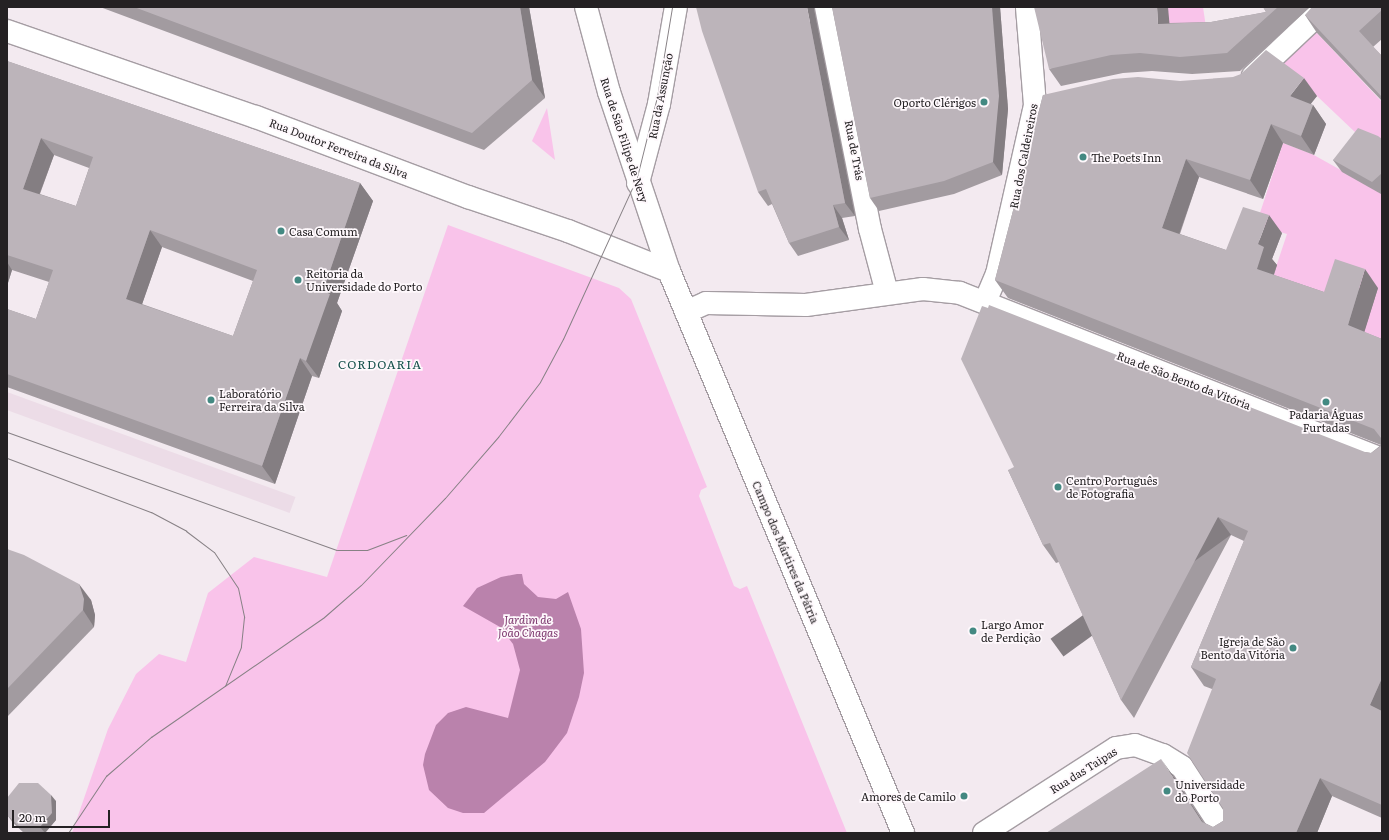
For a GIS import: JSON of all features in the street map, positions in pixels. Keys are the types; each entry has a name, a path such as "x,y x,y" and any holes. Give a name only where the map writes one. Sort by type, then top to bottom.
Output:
{"street":[{"name":"Rua de São Filipe de Nery","path":"586,7 609,92 638,183 669,271"},
{"name":"Rua da Assunção","path":"638,183 660,104 676,7"},
{"name":"Rua de Trás","path":"826,7 870,229 887,293"},
{"name":"Rua dos Caldeireiros","path":"985,302 997,274 1036,106 1027,7"},
{"path":"1237,84 1245,83 1326,7"},
{"name":"Rua Doutor Ferreira da Silva","path":"7,31 256,117 468,197 568,231 669,271"},
{"path":"1036,106 1058,100"},
{"name":"Campo dos Mártires da Pátria","path":"669,271 903,833"},
{"name":"Rua de São Bento da Vitória","path":"686,312 706,303 821,304 887,293 923,289 960,293 1382,459"},
{"name":"Rua das Taipas","path":"984,833 1116,748 1135,744 1163,755 1182,767 1225,833"}],"shaded area":[{"path":"7,392 295,497 290,513 7,410"},
{"path":"522,574 524,584 538,597 556,599 568,592 581,629 584,673 579,697 567,733 545,762 484,813 463,813 448,808 429,790 423,765 425,754 436,725 448,713 466,707 508,718 520,670 513,644 500,627 463,606 477,588 501,577"}],"green space":[{"path":"1168,7 1203,7 1207,34 1158,21"},
{"path":"1315,31 1382,102 1382,149 1377,153 1317,96 1276,66"},
{"path":"547,108 555,160 532,141"},
{"path":"1283,143 1312,154 1382,193 1382,351 1336,313 1268,291 1287,234 1256,225"},
{"name":"Jardim de João Chagas","path":"448,225 619,288 631,299 707,487 701,490 699,496 734,586 740,589 747,586 847,833 72,833 108,729 136,674 159,654 186,662 208,593 254,557 327,577"}],"building":[{"path":"134,7 520,7 532,80 472,133"},
{"path":"696,7 807,7 845,203 833,205 839,227 789,243 766,189 758,192 702,31"},
{"path":"832,7 992,7 999,96 993,162 944,181 870,198"},
{"path":"1034,7 1157,7 1158,24 1211,22 1266,12 1263,7 1278,7 1227,53 1180,57 1140,53 1111,55 1049,69"},
{"path":"1312,7 1382,7 1382,10 1359,31 1382,56 1382,97 1305,15"},
{"path":"1266,50 1304,78 1290,96 1313,105 1301,136 1271,124 1250,180 1186,159 1162,228 1226,250 1243,207 1269,215 1258,244 1264,247 1257,269 1324,292 1335,259 1365,269 1348,325 1382,339 1382,678 1370,705 1382,711 1382,805 1320,778 1296,833 1046,833 1161,759 1202,822 1213,827 1223,821 1223,808 1187,753 1216,679 1191,667 1248,531 1218,517 1121,700 1050,543 1043,545 1008,470 1014,467 961,359 982,306 988,308 989,305 1365,452 1371,453 1381,446 1381,438 1374,429 995,280 1043,95 1113,79 1138,77 1180,81 1233,77 1241,74"},
{"name":"Reitoria da Universidade do Porto","path":"7,61 360,183 323,291 330,294 306,361 300,358 262,466 7,374 7,309 36,319 53,270 7,255","holes":["41,138 93,157 76,206 23,189","150,230 257,270 233,336 126,299"]},
{"path":"1358,128 1382,139 1382,173 1372,182 1333,160"},
{"path":"7,549 24,555 79,584 84,599 83,610 7,689"},
{"path":"19,783 38,783 51,795 52,813 40,827 20,827 8,816 7,798"}],"tram line":[{"path":"68,833 106,776 151,737 323,618 361,585 445,498 498,437 540,382 563,339 637,177 657,97 672,7"},
{"path":"7,432 337,550 367,550 406,535"},
{"path":"7,458 151,512 186,531 214,552 238,588 244,617 241,647 225,686"}],"place":[{"name":"Oporto Clérigos","path":"984,102"},
{"name":"The Poets Inn","path":"1083,157"},
{"name":"Casa Comum","path":"281,231"},
{"name":"Reitoria da Universidade do Porto","path":"298,280"},
{"name":"Laboratório Ferreira da Silva","path":"211,400"},
{"name":"Padaria Águas Furtadas","path":"1326,402"},
{"name":"Centro Português de Fotografia","path":"1058,487"},
{"name":"Largo Amor de Perdição","path":"973,631"},
{"name":"Igreja de São Bento da Vitória","path":"1293,648"},
{"name":"Universidade do Porto","path":"1167,791"},
{"name":"Amores de Camilo","path":"964,796"}],"district":[{"name":"CORDOARIA","path":"380,365"}]}
